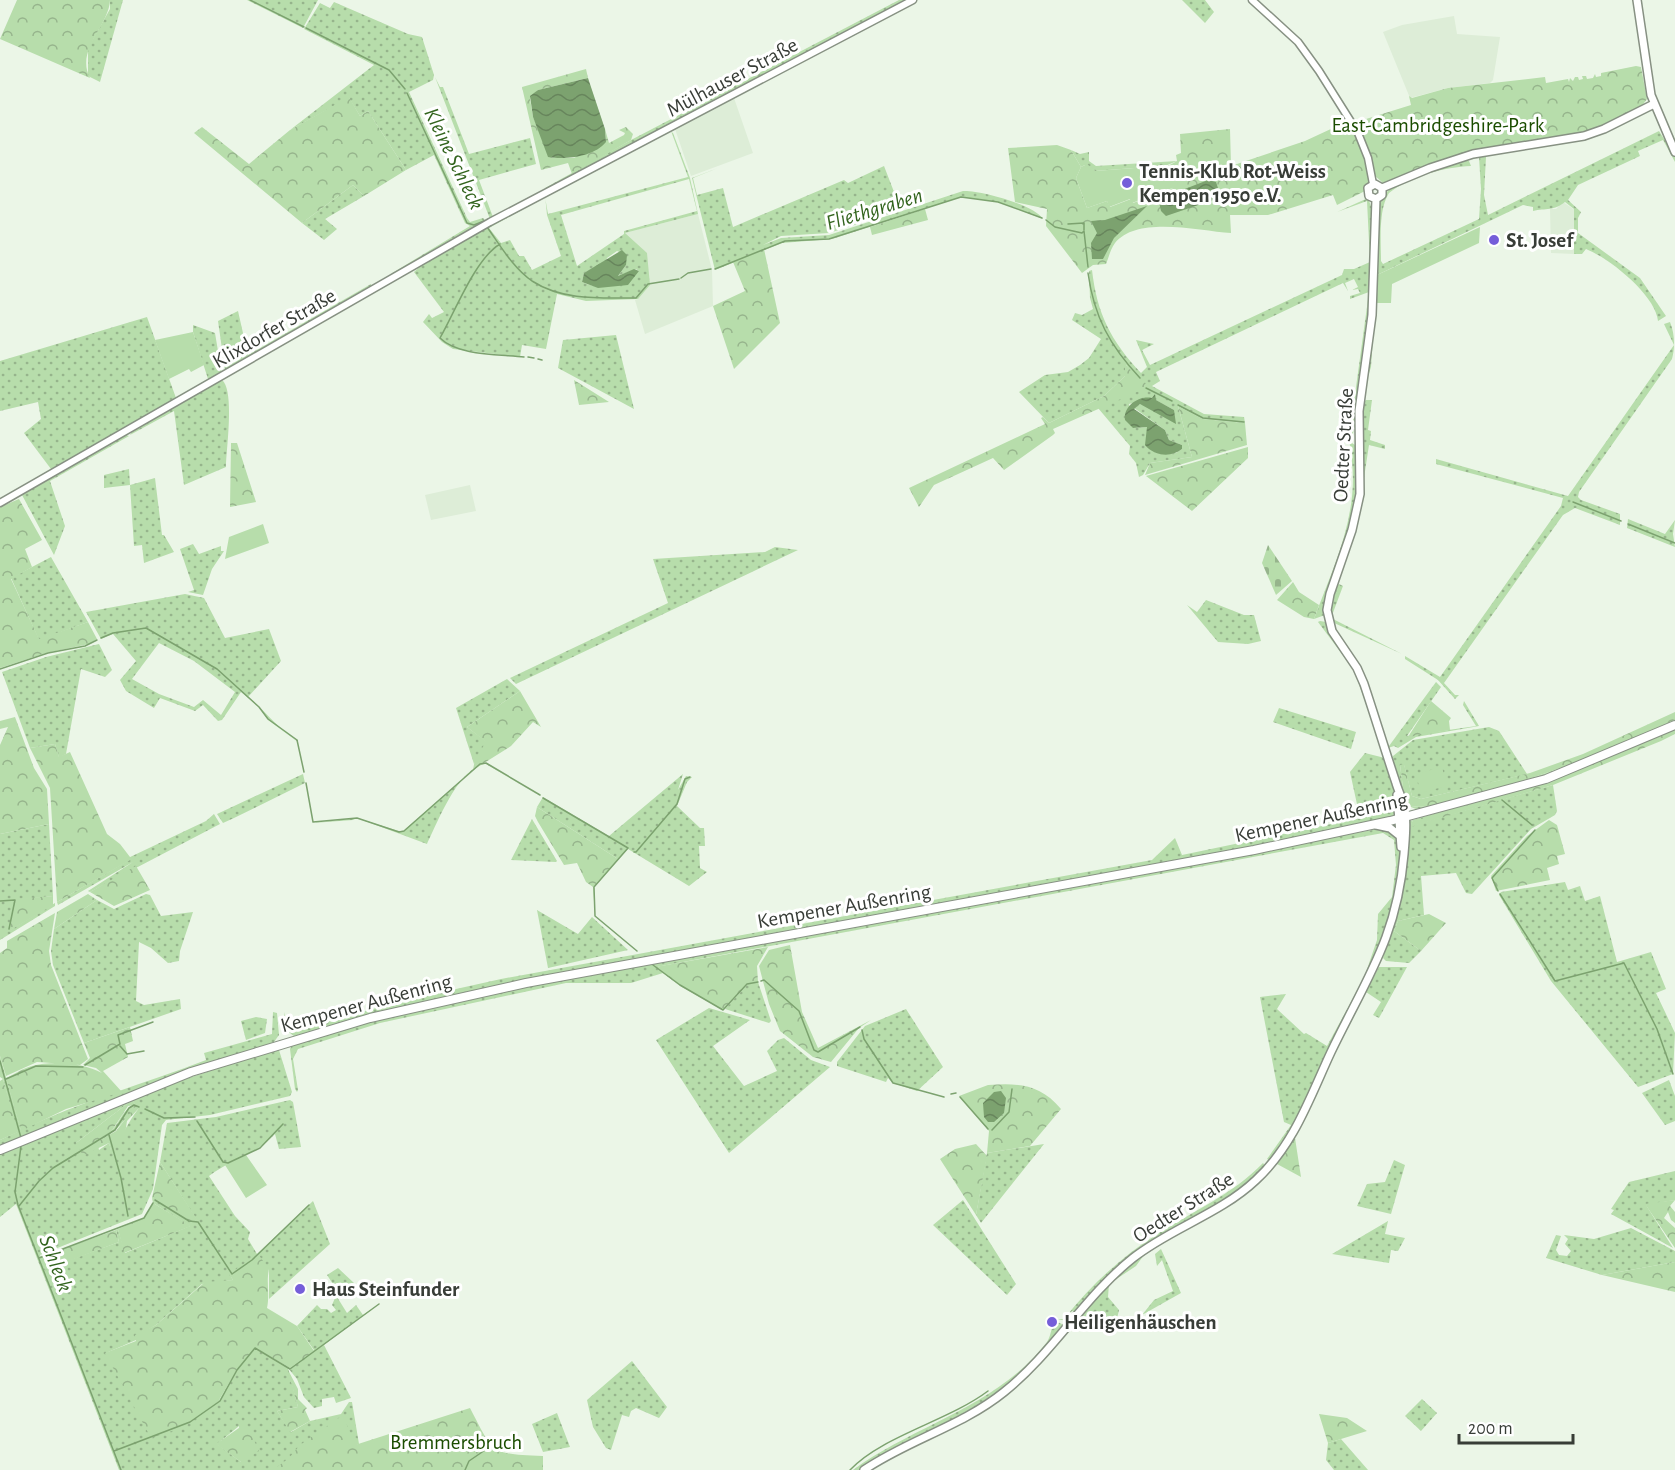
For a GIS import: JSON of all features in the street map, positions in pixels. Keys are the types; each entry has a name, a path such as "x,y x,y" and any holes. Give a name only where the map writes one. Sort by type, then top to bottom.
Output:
{"main road":[{"path":"1637,0 1645,63 1654,104 1675,152"},
{"path":"1373,184 1382,188 1430,168 1473,154 1584,136 1604,129 1654,104"},
{"name":"Oedter Straße","path":"1373,184 1368,192 1371,198 1376,199"},
{"name":"Oedter Straße","path":"1376,199 1382,195 1382,188"},
{"name":"Oedter Straße","path":"1376,199 1372,315 1359,411 1359,504 1330,594 1327,614 1334,635 1360,675 1404,805 1400,836 1401,877"},
{"name":"Kempener Außenring","path":"0,1150 191,1072 296,1039 404,1009 571,974 1263,848 1402,819 1546,779 1675,725"},
{"name":"Oedter Straße","path":"864,1470 889,1454 972,1413 1002,1394 1039,1360 1086,1303 1120,1269 1160,1240 1226,1203 1248,1187 1272,1164 1296,1129 1335,1044 1378,962 1392,923 1401,877 1402,819 1396,783"},
{"path":"1404,805 1415,811 1432,812"},
{"path":"1374,825 1390,828 1400,836"}],"street":[{"name":"Mülhauser Straße","path":"565,183 913,0"},
{"path":"1252,0 1298,42 1319,71 1358,133 1368,158 1373,184"},
{"name":"Klixdorfer Straße","path":"0,503 490,222 565,183"}],"shaded area":[{"path":"1454,16 1457,34 1500,37 1493,80 1490,83 1448,88 1410,98 1383,32 1402,25"},
{"path":"734,98 753,153 691,176 675,129"},
{"path":"1563,202 1575,210 1574,254 1551,253 1550,209 1556,209"},
{"path":"698,214 712,270 713,306 645,334 635,300 638,299 625,233"},
{"path":"470,485 476,511 431,520 425,495"}],"green space":[{"path":"17,0 110,0 108,10 89,48 87,68 90,78 0,39"},
{"path":"110,0 123,0 100,82 88,76 88,48 110,9"},
{"path":"247,0 318,0 303,28"},
{"path":"899,0 909,0 548,190 545,188 631,140"},
{"path":"1182,0 1205,0 1214,12 1205,23"},
{"path":"334,2 408,34 422,37 434,75 433,80 409,92 467,218 470,222 483,218 486,221 399,273 397,271 389,275 470,226 465,223 434,155 406,170 368,111 360,116 349,98 290,130 374,65 304,29 320,3 330,8"},
{"name":"East-Cambridgeshire-Park","path":"1641,67 1647,99 1634,113 1615,123 1566,137 1470,152 1383,183 1374,175 1358,126 1366,119 1411,105 1409,96 1412,98 1448,88 1545,77 1546,83 1568,79 1569,82 1570,78 1573,81 1575,77 1579,80 1583,79 1582,76 1586,76 1587,79 1593,78 1595,74 1596,77 1601,76 1601,73"},
{"path":"586,69 588,78 538,90 530,99 533,117 552,158 574,158 606,140 605,129 609,143 624,135 625,133 619,130 626,127 633,134 631,140 572,174 568,163 541,170 522,87"},
{"path":"435,77 440,87 443,87 469,154 530,138 536,164 479,180 493,217 490,219"},
{"path":"349,97 360,116 368,111 406,170 364,196 353,185 302,223 194,133 202,127 249,164 290,130"},
{"path":"1348,121 1368,164 1368,183 1365,191 1337,205 1333,195 1268,215 1230,215 1231,233 1170,227 1138,229 1125,234 1115,243 1106,264 1093,265 1082,273 1046,226 1047,209 1015,202 1008,148 1057,145 1071,150 1081,167 1076,178 1087,208 1107,201 1110,207 1131,199 1133,203 1173,188 1166,167 1177,161 1176,155 1181,153 1180,134 1230,129 1231,166 1305,141"},
{"path":"670,131 545,197 545,195"},
{"path":"1659,131 1675,156 1675,162 1663,140 1638,151 1640,156 1578,185 1568,200 1581,212 1578,218 1578,233 1640,278 1666,316 1658,321 1649,301 1631,279 1608,261 1586,249 1582,254 1574,254 1574,209 1565,202 1553,208 1533,211 1533,207 1523,205 1377,275 1379,209 1383,198 1390,189 1413,176 1464,160 1469,161 1471,166 1450,168 1428,174 1407,182 1389,193 1385,200 1382,217 1381,261 1383,264 1479,219 1481,189 1479,157 1486,157 1484,195 1488,215"},
{"path":"671,132 690,178 698,214 625,233 647,253 650,285 638,299 586,301 557,294 546,349 522,345 520,357 453,349 442,342 423,322 429,314 432,318 444,312 414,272 425,262 540,198 542,199 489,228 501,243 510,240 519,256 524,256 532,270 561,256 547,215 545,200 548,214 688,177","holes":["689,179 697,211 624,231 624,234 577,266 561,215","617,251 624,254 626,265 618,276 636,269 639,271 612,286 598,287 582,282 584,273 605,263 607,258"]},
{"path":"1071,150 1080,154 1089,152 1089,161 1096,166 1177,161 1148,173 1148,167 1095,171 1085,165 1081,167"},
{"name":"Tennis-Klub Rot-Weiss Kempen 1950 e.V.","path":"1087,164 1095,171 1148,167 1149,173 1166,167 1171,179 1175,178 1178,186 1132,203 1130,199 1109,207 1107,201 1087,208 1076,178 1081,167"},
{"path":"884,166 901,210 829,233 781,236 763,245 781,238 829,235 963,191 1006,199 1030,209 1043,219 999,202 961,197 832,239 782,243 715,270 692,178 718,168 693,178 697,195 723,188 733,227 844,180 848,183"},
{"path":"353,185 364,196 325,219 337,229 324,240 302,223"},
{"path":"1368,198 1373,212 1371,304 1353,434 1344,434 1350,431 1369,292 1350,299 1350,296 1360,293 1358,289 1352,290 1358,287 1354,279 1345,283 1348,291 1343,283 1156,372 1160,381 1152,386 1204,414 1244,417 1245,423 1203,419 1178,406 1192,457 1150,463 1143,475 1139,477 1136,463 1129,454 1130,446 1098,408 1143,388 1126,365 1125,376 1104,396 1049,423 1019,392 1045,375 1068,372 1080,365 1089,358 1101,339 1072,320 1075,313 1082,315 1093,309 1090,298 1089,271 1092,270 1094,286 1107,326 1121,350 1141,373 1147,367 1136,340 1154,344 1142,350 1150,365 1342,275 1344,269 1354,269 1370,262 1367,201 1337,212","holes":["1152,398 1174,410 1140,404 1134,408 1165,430 1169,440 1182,445 1182,449 1176,453 1166,454 1147,427 1133,428 1129,404"]},
{"path":"925,209 928,220 872,235 870,227"},
{"path":"1480,227 1479,243 1392,284 1391,303 1376,303 1377,275"},
{"path":"764,249 780,323 734,369 713,306 745,291 733,262"},
{"path":"1377,275 1371,367 1365,386"},
{"path":"371,284 372,289 225,370 218,321 238,311 248,355"},
{"path":"147,317 176,398 208,379 193,332 193,325 215,333 222,375 21,491 16,490 51,469 24,433 41,419 38,402 0,411 0,361"},
{"path":"1670,322 1673,331 1674,345 1664,324"},
{"path":"193,332 204,365 191,372 189,369 169,379 155,340"},
{"path":"616,335 634,409 558,368 563,340"},
{"path":"1674,345 1672,359 1579,492 1578,497 1581,500 1620,514 1620,525 1575,508 1563,515 1444,683 1455,695 1459,695 1455,699 1438,680 1405,659 1405,656 1440,677 1561,506 1563,498 1436,464 1436,459 1568,496"},
{"path":"1125,364 1139,379 1142,378 1148,387 1053,429 1055,433 1053,435 1004,470 993,458 934,485 919,507 909,488 1045,424 1041,418 1043,417 1049,423 1104,396 1125,376"},
{"path":"222,380 226,386 229,408 226,467 184,485 174,411 130,435"},
{"path":"574,380 609,402 579,405"},
{"path":"1372,400 1368,430 1371,431 1370,440 1385,445 1385,449 1369,445 1362,491 1364,402"},
{"path":"1178,406 1203,419 1245,423 1247,445 1145,475 1150,463 1192,457"},
{"path":"126,435 129,436 50,481 65,526 54,555 22,495"},
{"path":"1347,440 1355,445 1357,502 1325,615 1314,619 1348,522 1353,482 1351,450"},
{"path":"231,443 237,443 256,502 230,507"},
{"path":"1248,447 1248,458 1192,511 1146,476"},
{"path":"129,469 130,485 104,488 104,475"},
{"path":"155,478 162,535 174,552 144,563 142,545 134,546 130,485"},
{"path":"19,499 42,540 25,549 32,567 11,579 39,639 88,622 97,639 89,644 46,653 0,668 0,507"},
{"path":"1628,519 1665,534 1675,520 1673,534 1675,547 1627,528"},
{"path":"263,524 269,543 225,559 229,537"},
{"path":"193,544 199,554 221,546 221,551 224,551 212,569 203,595 188,592 194,590 180,549"},
{"path":"1268,545 1292,581 1276,595 1262,563"},
{"path":"775,547 798,550 516,684 510,678 668,603 653,559 765,552"},
{"path":"51,557 88,622 39,640 11,578"},
{"path":"1293,582 1299,592 1319,605 1314,619 1304,617 1277,600"},
{"path":"1339,584 1343,586 1331,618 1402,654 1332,622 1333,625 1330,618 1328,606 1331,594"},
{"path":"185,594 204,598 225,638 269,629 281,661 248,697 298,742 268,720 259,707 241,692 222,720 218,721 203,705 195,711 160,698 154,708 126,691 120,680 136,661 113,634 101,639 86,612","holes":["159,643 194,661 235,692 221,715 203,700 194,707 159,694 132,679"]},
{"path":"1206,600 1244,615 1254,615 1261,641 1248,644 1218,642 1187,605 1197,612"},
{"path":"1318,622 1326,622 1361,680 1383,751 1354,670"},
{"path":"1340,638 1360,668 1367,684 1370,693 1364,678"},
{"path":"99,644 112,670 105,677 81,669 66,754 59,758 55,744 30,748 2,672 46,657"},
{"path":"507,679 520,691 467,727 487,742 474,764 456,708"},
{"path":"1436,682 1441,687 1407,736 1476,726 1463,705 1464,701 1479,726 1416,737 1398,748 1394,746 1388,748 1383,733 1389,746"},
{"path":"520,691 541,727 533,722 511,746 473,770 475,759 486,742 467,727"},
{"path":"1370,693 1374,704 1383,733 1378,720"},
{"path":"1431,701 1451,718 1450,730 1408,737"},
{"path":"1279,708 1356,732 1351,749 1273,722"},
{"path":"1675,712 1675,720 1649,732 1572,764 1519,782 1425,806 1411,806 1404,795 1400,765 1404,764 1412,796 1421,799 1530,773 1583,754"},
{"path":"15,717 34,768 47,789 49,824 0,834 0,745 8,727 0,729 0,721"},
{"path":"1675,720 1675,722 1550,775 1432,808 1416,809 1406,805 1392,759 1413,740 1489,727 1499,731 1527,774 1421,799 1412,796 1404,765 1400,765 1404,795 1411,806 1432,806 1546,773 1598,754"},
{"path":"1675,727 1675,734 1661,741 1553,785 1410,827 1413,820 1555,778"},
{"path":"55,744 59,757 70,752 107,834 120,844 130,857 130,860 57,902 50,788 30,748"},
{"path":"1365,753 1385,758 1395,792 1396,811 1392,817 1289,841 406,1006 294,1036 286,1030 284,1012 288,1025 295,1030 402,1001 501,979 1152,860 1175,838 1182,855 1360,818 1350,772"},
{"path":"486,763 540,796 486,764 477,767"},
{"path":"1442,766 1446,786 1421,793 1416,775"},
{"path":"303,774 305,783 234,818 223,823 217,814"},
{"path":"683,774 678,790 686,776 692,777 687,782 677,806 700,828 704,828 705,846 699,846 700,868 707,872 689,886 628,849 594,887 595,916 593,887 618,859 537,807 543,797 609,836"},
{"path":"463,779 450,796 427,844 357,818 402,832"},
{"path":"1553,785 1557,811 1555,815 1531,829 1472,894 1466,893 1456,873 1421,876 1424,915 1398,921 1394,931 1421,951 1409,963 1386,961 1383,958 1397,913 1410,821 1413,820 1411,826"},
{"path":"537,807 618,859 593,887 586,882 577,863 564,865 535,816"},
{"path":"214,814 220,824 88,891 133,862 58,905 57,902 129,860 128,858 206,821"},
{"path":"357,818 353,820 313,823"},
{"path":"532,819 557,861 556,862 511,860"},
{"path":"1549,820 1557,825 1565,854 1557,856 1559,864 1547,868 1550,880 1496,891 1491,876 1527,836"},
{"path":"49,824 53,896 16,900 10,930 55,903 55,906 0,940 0,834"},
{"path":"1383,828 1396,834 1400,853 1397,897 1383,946 1294,1130 1271,1161 1267,1159 1291,1125 1284,1122 1260,997 1286,994 1277,1009 1304,1034 1306,1033 1327,1046 1364,978 1377,940 1378,914 1392,897 1396,865 1394,840 1383,833 656,967 663,973 631,983 566,983 380,1023 298,1049 293,1059 297,1092 295,1089 290,1049 292,1045 380,1018 479,995"},
{"path":"136,866 150,890 114,906 90,892"},
{"path":"1565,882 1568,890 1580,886 1585,901 1600,896 1617,962 1651,952 1666,989 1656,993 1675,1033 1673,1074 1638,1087 1551,981 1499,895 1501,892"},
{"path":"88,894 97,900 54,929 57,912"},
{"path":"146,894 150,895 161,916 193,912 179,961 168,963 151,948 139,942 136,1001 144,1005 180,999 181,1009 84,1043 53,965 51,951 54,929 97,900 114,909"},
{"path":"53,896 53,905 9,931 16,899"},
{"path":"537,910 578,934 592,917 628,950 548,968"},
{"path":"55,913 49,951 51,965 88,1059 80,1065 37,1062 6,1076 0,1056 0,953 7,948 7,941"},
{"path":"1429,914 1446,923 1421,951 1394,931 1398,921"},
{"path":"790,945 802,1012 818,1048 871,1020 859,1028 831,1062 813,1057 780,1031 769,1004 759,966 769,950"},
{"path":"768,947 757,966 758,982 748,984 723,1010 680,986 655,967"},
{"path":"1379,967 1407,967 1379,1018 1373,1015 1381,1002 1366,992"},
{"path":"758,982 771,1021 769,1023 725,1009 748,984"},
{"path":"709,1008 750,1020 713,1046 744,1086 777,1071 767,1051 778,1040 784,1038 811,1060 830,1067 729,1153 656,1040"},
{"path":"906,1009 943,1067 917,1091 893,1083 888,1078 886,1082 837,1066 837,1062 865,1026"},
{"path":"273,1012 277,1013 279,1035 274,1042 130,1093 0,1146 0,1140 17,1132 3,1079 0,1077 0,1056 21,1130 90,1101 206,1060 204,1053 272,1034"},
{"path":"256,1017 267,1019 265,1033 246,1040 241,1021"},
{"path":"130,1027 133,1041 125,1044 128,1057 103,1071 122,1092 66,1109 21,1131 6,1078 29,1067 49,1063 77,1065 102,1073 96,1068 83,1065 90,1058 84,1043"},
{"path":"275,1049 279,1050 292,1092 290,1096 210,1115 166,1120 162,1125 153,1189 142,1214 40,1255 45,1269 119,1242 116,1230 118,1229 125,1253 190,1226 153,1203 152,1198 188,1221 198,1222 160,1162 167,1123 216,1117 290,1100 293,1102 301,1147 279,1149 275,1134 260,1147 209,1176 235,1216 250,1232 248,1239 257,1254 313,1201 330,1244 269,1299 269,1269 230,1275 233,1280 202,1284 136,1340 106,1353 219,1400 237,1370 255,1348 290,1368 314,1350 297,1326 317,1305 331,1313 336,1310 332,1305 335,1298 328,1288 333,1284 327,1275 338,1268 354,1283 337,1297 347,1313 356,1305 363,1315 379,1304 324,1345 351,1398 336,1403 334,1397 322,1399 322,1406 314,1408 304,1397 297,1379 288,1368 298,1407 277,1411 291,1432 310,1421 341,1414 349,1402 352,1402 359,1444 303,1470 119,1470 16,1204 0,1217 0,1154 135,1096","holes":["132,1100 135,1104 127,1109 106,1136 76,1143","139,1108 111,1150 109,1143 99,1150 97,1141 114,1131","239,1426 241,1462 217,1444"]},
{"path":"3,1079 18,1132 0,1140 0,1081"},
{"path":"1669,1080 1675,1096 1675,1121 1665,1125 1642,1093"},
{"path":"1010,1084 1028,1087 1045,1094 1061,1109 1030,1146 987,1153 989,1131 959,1096 988,1085"},
{"path":"132,1100 136,1105 128,1106 111,1132 80,1150 76,1143"},
{"path":"135,1107 139,1108 127,1121 125,1134 111,1151 109,1143 82,1156 81,1151 116,1131"},
{"path":"1295,1138 1301,1177 1277,1164"},
{"path":"976,1144 987,1156 976,1215 940,1159 955,1149"},
{"path":"1044,1144 981,1223 976,1215 987,1153"},
{"path":"246,1155 267,1185 246,1198 225,1165"},
{"path":"1394,1160 1405,1165 1391,1214 1357,1206 1367,1184 1385,1182"},
{"path":"160,1162 197,1222 188,1221 152,1198"},
{"path":"1263,1163 1266,1167 1235,1195 1157,1239 1074,1312 1072,1311 1065,1319 1067,1321 1057,1319 1064,1319 1095,1284 1130,1253 1225,1194"},
{"path":"1274,1168 1238,1199 1144,1255 1136,1266 1109,1284 1108,1297 1119,1310 1116,1323 1073,1326 1040,1365 1088,1304 1118,1273 1143,1253 1216,1211"},
{"path":"1675,1171 1675,1200 1646,1205 1673,1248 1611,1214 1614,1210 1611,1209 1629,1182"},
{"path":"963,1200 1016,1284 1007,1295 933,1225"},
{"path":"1675,1200 1670,1206 1675,1212 1675,1223 1668,1212 1664,1218 1675,1228 1675,1248 1645,1204"},
{"path":"153,1203 191,1226 124,1253 118,1229 144,1218"},
{"path":"1388,1221 1385,1234 1405,1238 1398,1251 1391,1250 1389,1263 1332,1254"},
{"path":"1631,1228 1675,1251 1675,1262 1602,1275 1546,1258 1556,1235 1561,1236 1556,1250 1559,1255 1567,1256 1571,1251 1565,1244 1568,1239 1564,1235 1594,1239"},
{"path":"116,1230 119,1242 45,1270 40,1257"},
{"path":"1161,1249 1181,1293 1142,1315 1154,1300 1173,1291 1162,1260 1157,1266 1155,1254"},
{"path":"258,1254 269,1269 267,1308 297,1326 314,1351 290,1368 255,1348 237,1370 219,1400 184,1427 151,1438 105,1353 136,1341 135,1335 156,1325 205,1282 233,1280 229,1274"},
{"path":"1675,1262 1675,1292 1602,1275"},
{"path":"1055,1321 1062,1324 1064,1328 1016,1379 984,1404 860,1470 853,1470 877,1454 980,1399 1004,1383 1027,1364 1047,1342"},
{"path":"632,1361 667,1407 659,1418 636,1408 631,1411 629,1417 622,1415 611,1450 606,1448 593,1427 587,1400"},
{"path":"287,1368 298,1389 298,1399 307,1408 305,1410 310,1421 290,1432 277,1411 298,1407"},
{"path":"1422,1399 1437,1413 1421,1431 1405,1416"},
{"name":"Bremmersbruch","path":"470,1408 490,1443 503,1452 543,1456 543,1470 273,1470 289,1458 300,1445 343,1415 355,1445"},
{"path":"557,1413 570,1447 543,1452 532,1424"},
{"path":"1319,1414 1347,1418 1367,1431 1328,1443"},
{"path":"246,1423 259,1451 241,1462 216,1444"},
{"path":"1341,1439 1368,1470 1334,1470 1326,1460 1328,1443"}],"water":[{"path":"588,78 605,129 606,142 587,154 563,158 548,157 533,117 530,96 538,90"},
{"path":"1208,180 1216,182 1218,188 1213,200 1166,216 1161,211 1159,202 1164,197"},
{"path":"1147,206 1114,238 1103,259 1092,259 1091,243 1097,233 1091,221 1105,220"},
{"path":"622,250 627,255 626,265 618,276 634,269 639,271 628,285 598,288 582,282 584,273"},
{"path":"1155,394 1156,400 1174,410 1176,424 1140,404 1134,409 1165,430 1169,440 1182,445 1182,449 1173,454 1153,452 1145,445 1147,427 1133,428 1125,420 1129,406 1142,398 1152,398"},
{"path":"1001,1091 1006,1098 1004,1113 994,1122 988,1122 984,1117 983,1103 994,1092"}],"waterway":[{"name":"Kleine Schleck","path":"250,0 304,27"},
{"name":"Kleine Schleck","path":"306,28 389,70 405,89"},
{"name":"Kleine Schleck","path":"407,93 467,223 474,225 484,221"},
{"name":"Fliethgraben","path":"715,269 785,241 829,239 961,197 998,202 1042,218"},
{"name":"Fliethgraben","path":"1046,220 1055,227 1082,233 1084,231 1088,267"},
{"path":"1068,224 1084,223 1084,230"},
{"name":"Fliethgraben","path":"487,227 507,256 525,276 556,292 582,297 636,298 648,284 679,279"},
{"path":"500,244 482,261 474,273 440,338 448,344 468,351 524,357"},
{"name":"Fliethgraben","path":"681,278 688,273 711,269"},
{"name":"Fliethgraben","path":"1088,273 1094,303 1105,330 1120,354 1140,378"},
{"path":"528,357 534,358"},
{"path":"538,359 542,360"},
{"name":"Fliethgraben","path":"1146,388 1172,401"},
{"name":"Fliethgraben","path":"1178,405 1203,418 1244,422"},
{"path":"1573,502 1621,521"},
{"path":"1628,524 1675,543"},
{"path":"101,638 113,633 146,628 217,669 259,707 268,719 297,740 304,772"},
{"path":"0,669 48,653 85,646 97,640"},
{"path":"306,783 313,822 357,818 399,832 404,831 480,764 486,763 540,795"},
{"path":"634,852 677,804 685,779 690,777"},
{"path":"543,798 628,848 594,887 595,916 637,951"},
{"path":"1502,800 1532,825"},
{"path":"1498,891 1492,878 1535,830"},
{"path":"1500,894 1555,981 1624,963 1657,1029 1673,1074"},
{"path":"0,901 15,900 9,929"},
{"path":"653,965 680,985 723,1010 747,984 758,982"},
{"path":"761,981 764,980 799,1011 814,1050 818,1052 860,1027"},
{"path":"85,1065 120,1044 118,1035 153,1022"},
{"path":"862,1030 864,1039 893,1083 944,1097"},
{"path":"120,1046 127,1054 144,1051"},
{"name":"Schleck","path":"0,1061 21,1138"},
{"path":"6,1079 36,1066 83,1067"},
{"path":"992,1130 1009,1112 1012,1089"},
{"path":"951,1094 956,1093"},
{"path":"960,1097 988,1129"},
{"path":"19,1206 53,1168 115,1130 129,1108 134,1105 139,1107"},
{"path":"145,1109 164,1118 195,1117"},
{"path":"197,1121 223,1162 228,1163 260,1148 283,1124"},
{"path":"109,1135 121,1178 128,1216"},
{"name":"Schleck","path":"21,1146 15,1192 18,1205 121,1470"},
{"path":"155,1200 189,1221 198,1222 232,1274 252,1260 309,1205"},
{"path":"39,1258 144,1218 153,1203"},
{"path":"114,1451 190,1422 220,1401 237,1370 255,1348 290,1369 379,1304"},
{"path":"850,1470 879,1448 972,1402 988,1391"},
{"path":"465,1470 469,1461 491,1446"}],"place":[{"name":"Tennis-Klub Rot-Weiss Kempen 1950 e.V.","path":"1127,183"},
{"name":"St. Josef","path":"1494,240"},
{"name":"Haus Steinfunder","path":"300,1289"},
{"name":"Heiligenhäuschen","path":"1052,1322"}]}
